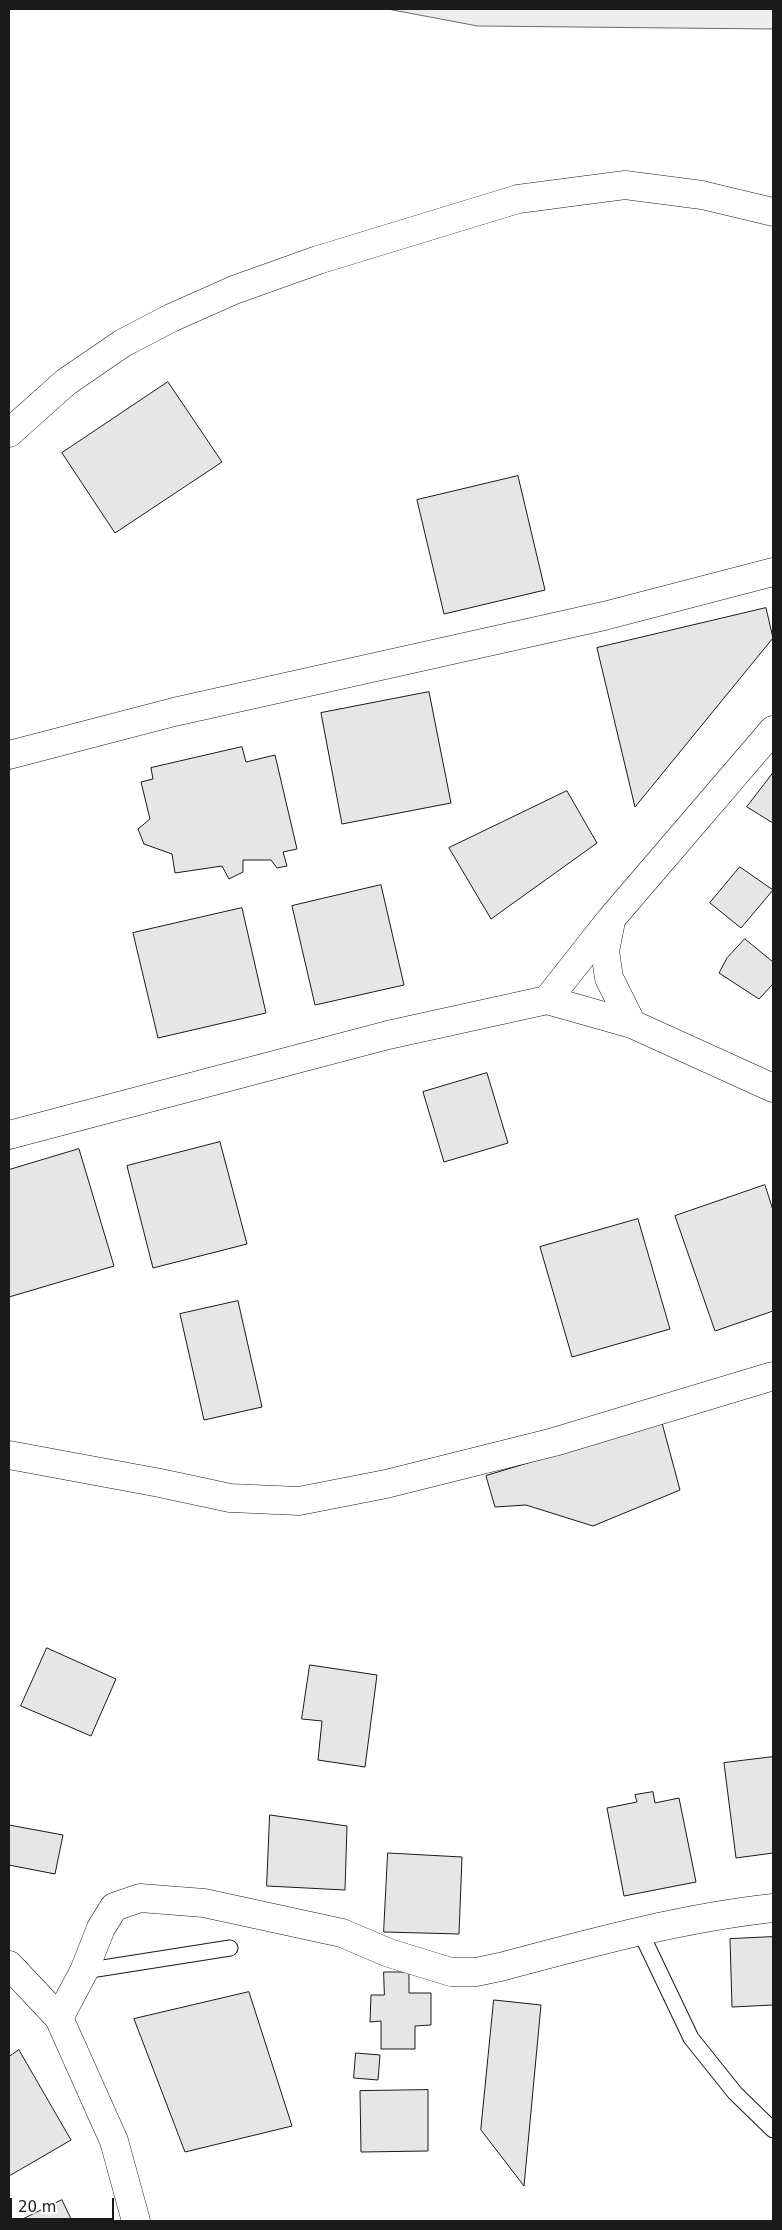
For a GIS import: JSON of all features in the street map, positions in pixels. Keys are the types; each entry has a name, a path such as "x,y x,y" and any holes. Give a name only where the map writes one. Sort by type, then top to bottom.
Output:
{"street":[{"path":"9,432 66,382 123,343 171,318 234,290 318,260 518,199 625,185 702,195 773,212"},
{"path":"9,755 174,712 604,616 773,572"},
{"path":"547,1000 611,919 773,730"},
{"path":"611,919 605,951 609,978 632,1024"},
{"path":"9,1135 388,1035 547,1000 632,1024 773,1088"},
{"path":"9,1455 230,1498 299,1501 386,1484 554,1442 773,1376"},
{"path":"59,2018 84,1971 101,1928 114,1907 140,1898 204,1903 342,1933 389,1953 452,1972 476,1972 640,1931 742,1911 773,1908"},
{"path":"9,1965 59,2018 114,2141 133,2216"}],"lane":[{"path":"640,1931 691,2038 735,2093 773,2130"},
{"path":"84,1971 230,1948"}],"shaded area":[{"path":"388,9 773,9 773,29 478,26"}],"building":[{"path":"168,382 222,462 115,533 62,453"},
{"path":"518,476 545,590 444,614 417,500"},
{"path":"766,608 773,638 635,807 597,648"},
{"path":"429,692 451,803 342,824 321,713"},
{"path":"242,747 246,762 275,755 297,849 283,852 287,866 277,868 271,860 243,860 243,872 229,879 222,866 175,873 172,854 144,844 138,829 150,819 141,782 153,779 151,768"},
{"path":"773,773 773,823 747,807"},
{"path":"567,791 597,843 491,919 449,848"},
{"path":"740,867 773,890 741,928 710,903"},
{"path":"381,885 404,985 315,1005 292,906"},
{"path":"242,908 266,1013 158,1038 133,933"},
{"path":"745,939 773,962 773,984 759,999 719,973 727,958"},
{"path":"487,1073 508,1143 444,1162 423,1092"},
{"path":"220,1142 247,1244 153,1268 127,1166"},
{"path":"79,1149 114,1266 9,1297 9,1170"},
{"path":"765,1185 773,1210 773,1311 715,1331 675,1216"},
{"path":"638,1219 670,1329 572,1357 540,1247"},
{"path":"238,1301 262,1407 204,1420 180,1314"},
{"path":"662,1423 680,1490 593,1526 526,1505 495,1507 486,1476"},
{"path":"47,1648 116,1679 91,1736 21,1706"},
{"path":"310,1665 377,1675 365,1767 318,1760 322,1721 302,1719"},
{"path":"773,1757 773,1853 736,1858 724,1763"},
{"path":"653,1792 655,1803 679,1798 696,1882 624,1896 607,1808 637,1802 635,1795"},
{"path":"270,1815 347,1826 345,1890 267,1886"},
{"path":"9,1825 63,1835 55,1874 9,1865"},
{"path":"388,1853 462,1857 459,1934 384,1932"},
{"path":"773,1937 773,2005 732,2007 730,1939"},
{"path":"384,1972 409,1972 409,1993 431,1993 431,2025 415,2026 415,2049 381,2049 381,2021 370,2022 371,1995 384,1995"},
{"path":"249,1992 292,2126 185,2152 134,2019"},
{"path":"494,2000 541,2005 524,2186 481,2130"},
{"path":"19,2050 71,2140 9,2176 9,2057"},
{"path":"356,2053 380,2055 378,2080 354,2078"},
{"path":"428,2090 428,2151 361,2152 360,2091"},
{"path":"62,2200 72,2221 19,2221"}]}
